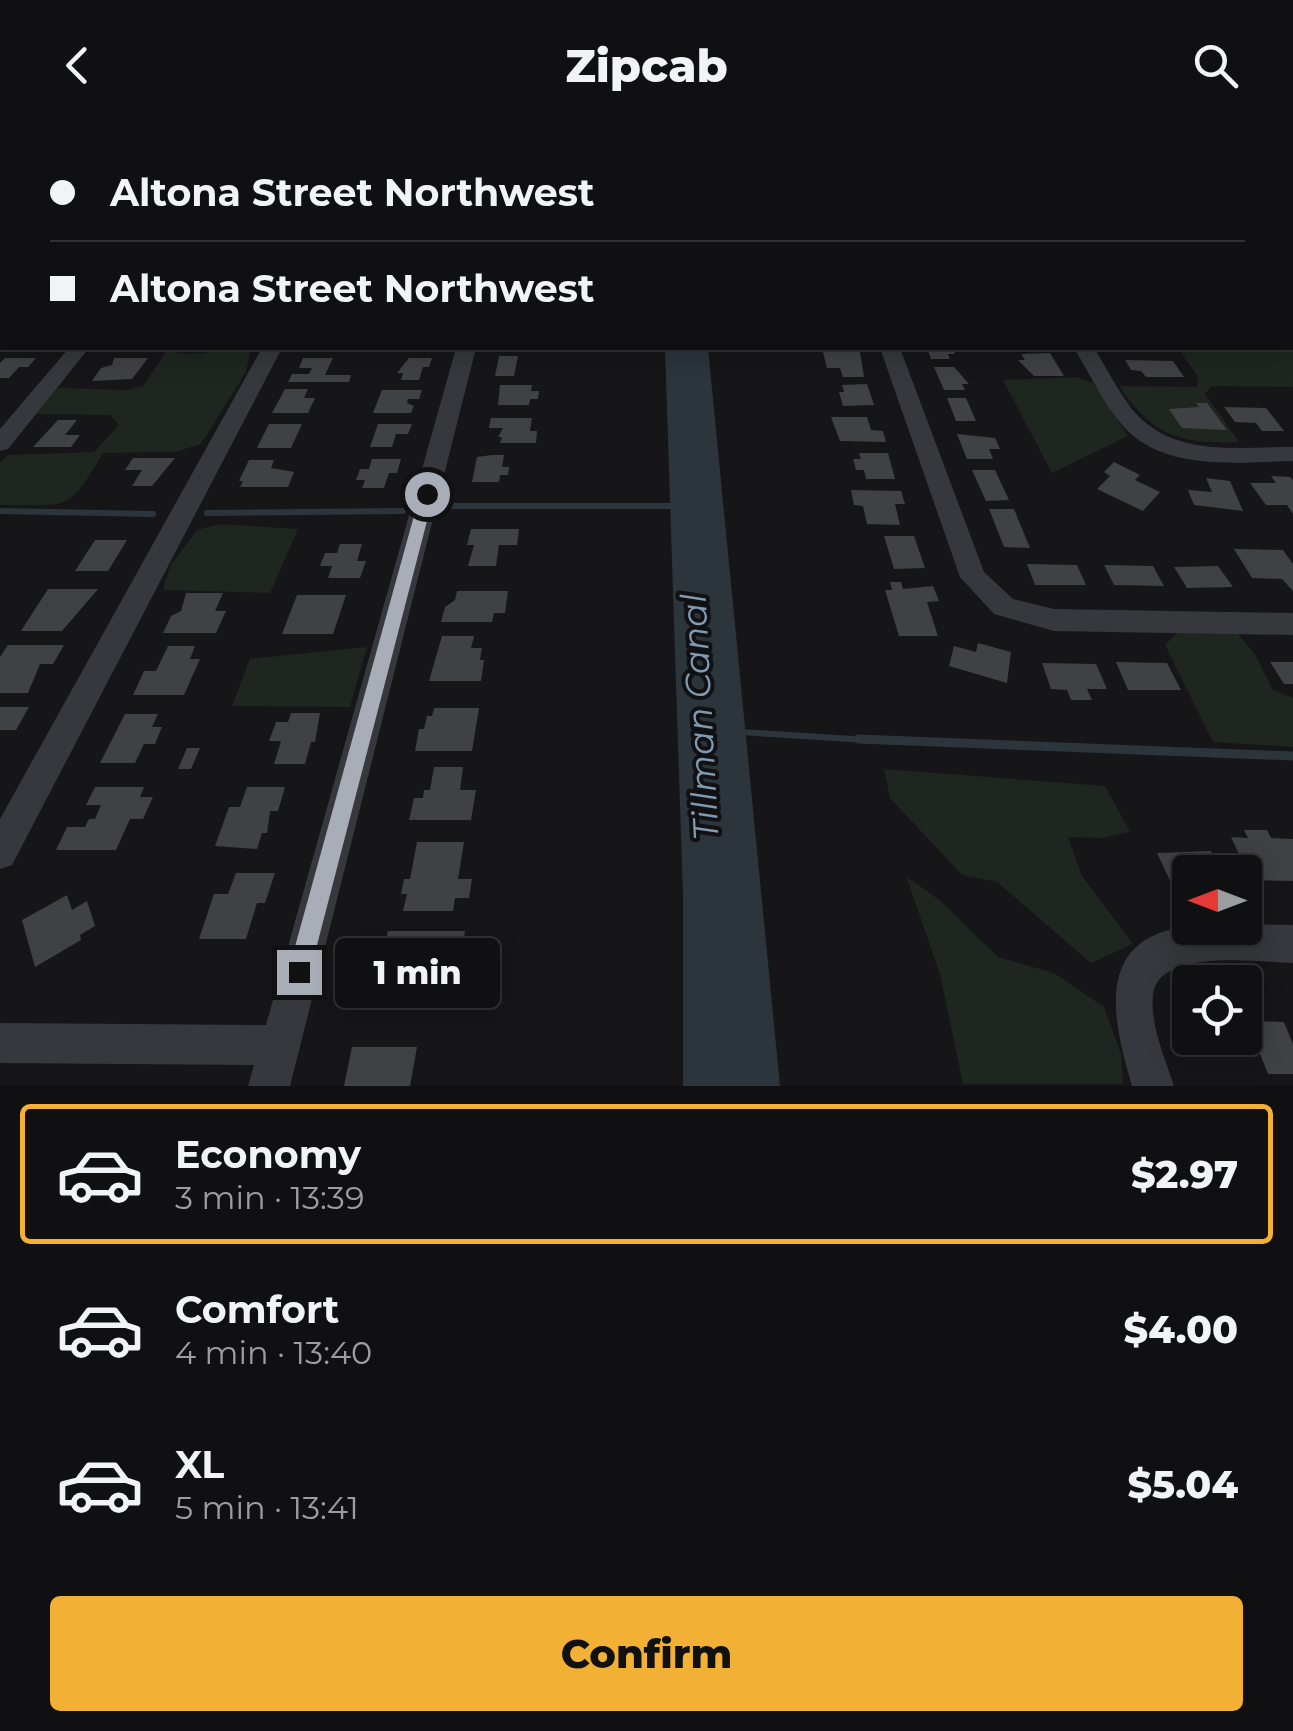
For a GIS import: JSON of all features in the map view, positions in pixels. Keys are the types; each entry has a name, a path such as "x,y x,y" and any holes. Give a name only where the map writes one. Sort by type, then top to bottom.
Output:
{"street":[{"path":"0,444 77,350"},
{"path":"0,853 271,350"},
{"path":"268,1086 465,350"},
{"path":"891,350 972,576 1004,607 1054,620 1293,624"},
{"path":"1085,350 1132,422 1159,442 1206,453 1293,454"},
{"path":"1153,1086 1136,1040 1132,994 1140,972 1156,951 1190,942 1293,944"},
{"path":"0,1043 279,1045"}],"shaded area":[{"path":"167,350 186,354 251,350 246,372 201,444 175,452 103,453 81,487 64,502 0,505 0,462 9,455 94,452 119,425 110,415 36,414 57,388 127,390 143,386"},
{"path":"1179,350 1293,350 1293,387 1211,386 1205,394 1239,442 1200,441 1170,434 1144,416 1119,386 1197,387 1198,377"},
{"path":"1077,377 1093,383 1128,436 1052,473 1003,380"},
{"path":"221,524 298,529 270,593 163,590 170,566 197,530"},
{"path":"1179,631 1236,632 1255,654 1273,690 1293,698 1293,747 1213,742 1165,645"},
{"path":"367,647 350,707 232,706 250,659"},
{"path":"884,769 1105,786 1130,832 1101,838 1068,837 1082,876 1133,944 1091,963 997,882 962,875 890,798"},
{"path":"906,876 942,902 998,957 1054,973 1104,1007 1121,1054 1123,1084 963,1084 940,974"}],"water":[{"name":"Tillman Canal","path":"665,350 708,350 780,1086 683,1086 683,895"}],"building":[{"path":"928,350 954,350 955,354 948,354 950,359 931,359"},
{"path":"823,352 860,352 864,377 843,377 840,368 827,368"},
{"path":"1050,353 1064,376 1034,376 1018,360 1025,360 1021,354"},
{"path":"499,356 518,356 514,376 495,376"},
{"path":"5,358 36,358 9,378 0,378 0,363"},
{"path":"114,358 148,358 132,379 92,381 101,368 112,365"},
{"path":"303,358 333,358 325,375 351,375 349,382 288,382 292,374 309,374 312,368 299,368"},
{"path":"409,358 432,358 429,367 423,367 419,380 401,380 403,373 397,373"},
{"path":"1125,360 1173,361 1184,377 1146,377 1141,371 1131,370"},
{"path":"934,367 954,367 969,384 962,384 965,390 944,390"},
{"path":"867,384 874,405 843,406 839,392 844,392 842,385"},
{"path":"500,385 532,385 531,391 539,391 538,399 530,399 529,405 498,405"},
{"path":"285,389 308,389 304,398 315,398 308,413 272,413"},
{"path":"382,390 422,390 419,399 408,399 407,403 414,406 411,413 373,413"},
{"path":"947,398 966,398 976,421 956,421"},
{"path":"1196,403 1207,403 1227,430 1182,428 1169,409 1199,407"},
{"path":"1224,407 1266,408 1284,431 1262,431 1256,423 1235,422"},
{"path":"831,417 867,417 871,430 883,431 886,442 840,441"},
{"path":"491,418 532,418 530,431 537,431 536,443 500,443 502,437 498,437 503,428 489,428"},
{"path":"58,420 77,420 65,435 80,435 71,447 33,447"},
{"path":"269,424 302,424 291,448 257,448"},
{"path":"378,424 412,424 408,434 396,434 392,447 370,447"},
{"path":"957,434 995,438 1000,449 989,449 993,459 967,459"},
{"path":"859,453 888,453 895,479 866,479 864,470 856,470 853,459 861,459"},
{"path":"504,455 502,467 509,467 508,475 500,475 499,482 472,482 477,457"},
{"path":"133,458 175,458 152,486 132,486 142,470 125,470"},
{"path":"372,459 401,459 397,473 389,473 384,488 362,488 365,480 356,480 360,469 369,469"},
{"path":"249,460 274,460 271,468 294,472 288,487 240,487"},
{"path":"1114,462 1140,475 1135,480 1160,492 1143,511 1097,489 1110,476 1104,472"},
{"path":"972,470 995,470 1009,500 986,501"},
{"path":"1271,476 1293,480 1293,514 1287,505 1266,505 1250,483 1276,483"},
{"path":"1206,478 1230,481 1243,511 1194,505 1188,490 1212,492"},
{"path":"851,490 901,491 905,504 895,504 900,525 867,524 863,506 854,505"},
{"path":"989,509 1014,509 1030,548 1004,547"},
{"path":"471,529 519,529 517,545 499,545 496,566 468,566 474,545 467,545"},
{"path":"884,536 914,536 925,568 894,569"},
{"path":"95,540 127,540 108,571 75,571"},
{"path":"340,544 362,544 357,561 366,561 360,578 328,578 332,566 320,566 325,553 337,553"},
{"path":"1234,549 1283,550 1293,564 1293,591 1282,579 1252,578"},
{"path":"1027,564 1077,565 1086,585 1035,585"},
{"path":"1104,565 1153,566 1164,586 1114,585"},
{"path":"1218,566 1233,587 1187,588 1174,567"},
{"path":"890,582 901,582 903,589 933,586 939,601 927,602 938,636 899,636 885,590 892,590"},
{"path":"48,589 98,589 62,631 21,631"},
{"path":"457,591 508,591 505,613 494,613 492,622 441,622 445,607 455,600"},
{"path":"186,593 223,593 215,611 226,611 216,633 163,633 171,616 181,611"},
{"path":"297,595 346,595 333,634 282,634"},
{"path":"442,636 474,636 471,648 482,648 480,660 484,660 481,681 429,681"},
{"path":"978,643 1011,652 1007,683 949,666 954,646 976,652"},
{"path":"8,645 64,645 53,664 40,664 28,693 0,693 0,657"},
{"path":"168,646 195,646 190,659 200,659 184,695 133,695 144,671 156,671"},
{"path":"1116,662 1167,663 1181,690 1128,690"},
{"path":"1270,662 1293,662 1293,684 1284,684"},
{"path":"1042,663 1096,664 1107,689 1087,689 1092,700 1071,700 1067,690 1051,689"},
{"path":"0,707 29,707 16,730 0,730"},
{"path":"434,708 479,708 472,751 415,751 419,729 424,729"},
{"path":"291,713 320,713 315,742 311,742 305,764 274,764 281,741 269,741 276,722 288,722"},
{"path":"125,714 158,714 152,727 162,727 155,744 144,744 135,763 100,763"},
{"path":"187,748 200,748 191,769 178,769"},
{"path":"434,767 463,767 460,790 476,790 471,820 409,820 414,798 423,798 424,790 430,790"},
{"path":"95,787 144,787 140,797 153,797 143,819 130,819 116,850 56,850 67,827 85,827 89,819 95,819 101,805 86,805"},
{"path":"247,787 285,787 278,811 270,811 267,833 262,833 257,849 215,846 229,807 240,807"},
{"path":"1244,830 1267,830 1271,838 1293,839 1293,881 1262,880 1262,855 1239,855 1231,837 1248,838"},
{"path":"417,842 464,842 458,879 472,879 469,898 455,898 453,911 403,911 407,894 401,894 404,879 410,879"},
{"path":"1211,851 1213,855 1172,855 1172,885 1157,853"},
{"path":"236,873 275,873 265,903 257,903 246,939 199,939 214,894 228,894"},
{"path":"67,895 72,910 87,901 95,926 80,935 81,940 35,967 22,920"},
{"path":"388,931 465,931 460,964 432,964 425,1005 389,1005 397,964 381,964"},
{"path":"1262,1021 1284,1022 1293,1044 1293,1074 1268,1074 1260,1055"},
{"path":"352,1047 417,1047 410,1086 344,1086"}],"waterway":[{"path":"451,506 679,506"},
{"path":"0,511 153,514"},
{"path":"207,513 403,511"},
{"path":"740,732 900,742"},
{"path":"858,739 1293,756"}],"route":[{"path":"299,972 427,494"}]}
